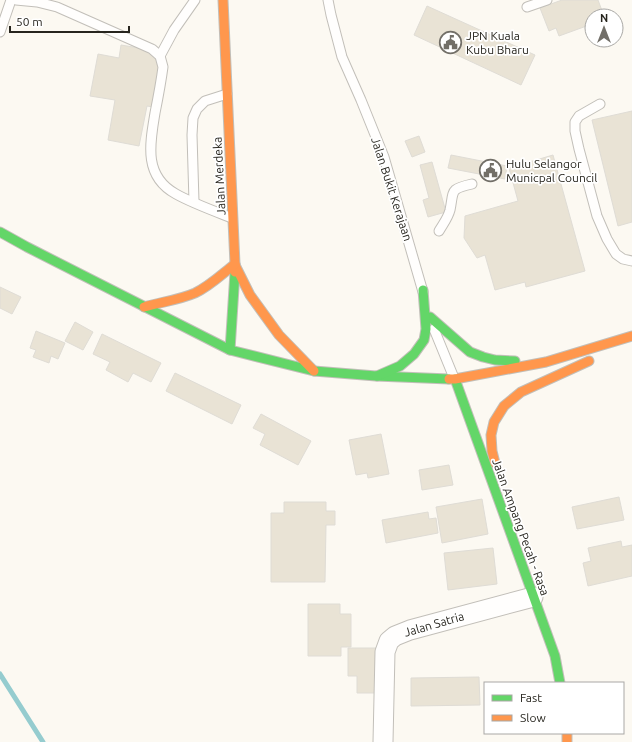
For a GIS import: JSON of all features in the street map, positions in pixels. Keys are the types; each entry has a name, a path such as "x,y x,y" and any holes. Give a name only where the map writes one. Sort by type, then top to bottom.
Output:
{"main road":[{"name":"Jalan Merdeka","path":"223,0 235,264 230,350"},
{"path":"0,232 26,247 230,350 273,362 314,371 376,376 454,379 546,362 632,336"},
{"path":"144,307 196,292 215,280 235,264 250,295 279,335 314,371"},
{"path":"376,376 400,366 414,354 424,340 426,329 423,290"},
{"path":"430,317 470,352 483,357 502,360 546,362"},
{"path":"508,525 492,451 491,435 494,422 504,406 521,392 632,342"},
{"name":"Jalan Ampang Pecah - Rasa","path":"454,379 555,656 560,682"}],"street":[{"name":"Jalan Satria","path":"383,742 385,652 388,641 395,636 410,630 533,597"}],"lane":[{"path":"0,32 11,0"},
{"path":"16,0 37,2 57,7 152,49 160,56 163,67 150,153 153,169 161,183 175,194 233,219"},
{"path":"160,56 174,30 195,0"},
{"name":"Jalan Bukit Kerajaan","path":"328,0 342,57 384,156 430,317 454,379"},
{"path":"527,7 547,0"},
{"path":"194,202 192,135 197,108 205,101 227,94"},
{"path":"600,104 578,116 575,122 578,149 597,216 607,239 616,254 623,259 632,261"},
{"path":"439,231 450,210 452,193 456,189 472,184"}],"building":[{"path":"562,0 598,0 601,8 584,8 584,27 559,36 556,28 549,31 540,8"},
{"path":"427,6 535,55 521,85 414,35"},
{"path":"121,45 151,50 159,55 157,65 161,66 153,107 147,106 139,146 108,140 115,100 90,96 98,54 119,58"},
{"path":"632,111 632,222 618,226 592,120"},
{"path":"419,136 425,152 412,157 405,141"},
{"path":"451,155 507,166 505,179 448,168"},
{"path":"553,155 585,271 526,287 525,282 495,290 485,255 477,258 464,238 465,216 518,201 509,168"},
{"path":"432,162 446,212 428,217 423,200 429,198 420,165"},
{"path":"0,287 21,297 12,314 0,308"},
{"path":"75,322 93,332 83,350 65,341"},
{"path":"36,331 65,343 58,359 51,356 49,363 33,357 36,350 30,348"},
{"path":"102,334 161,363 151,382 133,373 128,382 106,370 110,362 93,354"},
{"path":"175,373 241,405 232,424 166,391"},
{"path":"261,414 311,441 298,465 260,445 265,434 253,428"},
{"path":"381,434 389,474 368,478 367,473 356,475 349,440"},
{"path":"449,465 453,485 422,490 419,470"},
{"path":"619,497 624,520 577,529 572,507"},
{"path":"482,499 488,534 442,543 436,507"},
{"path":"284,502 326,502 326,511 335,511 335,525 326,525 325,582 271,582 271,513 284,513"},
{"path":"428,512 429,519 436,518 438,533 386,543 382,520"},
{"path":"621,541 622,547 632,545 632,576 588,586 583,563 591,561 588,548"},
{"path":"493,548 497,584 448,590 444,553"},
{"path":"308,604 340,604 340,614 351,614 351,647 341,647 341,656 308,656"},
{"path":"348,648 379,648 379,693 357,693 357,676 348,676"},
{"path":"479,677 480,705 411,706 411,678"}],"waterway":[{"path":"0,674 43,742"}],"traffic: fast":[{"path":"0,232 230,350 314,371 376,376 449,379"},
{"path":"230,350 235,272"},
{"path":"377,376 400,366 414,354 424,340 426,329 423,290"},
{"path":"430,317 470,352 495,360 515,361"},
{"path":"455,379 555,656 560,682"}],"traffic: slow":[{"path":"223,0 235,272"},
{"path":"144,307 195,293 211,283 235,264"},
{"path":"235,265 250,295 279,335 314,371"},
{"path":"449,379 546,362 632,336"},
{"path":"495,463 492,451 491,435 494,422 504,406 521,392 589,361"},
{"path":"567,734 567,742"}],"place":[{"name":"JPN Kuala Kubu Bharu","path":"451,42"},
{"name":"Hulu Selangor Municpal Council","path":"490,170"}]}
